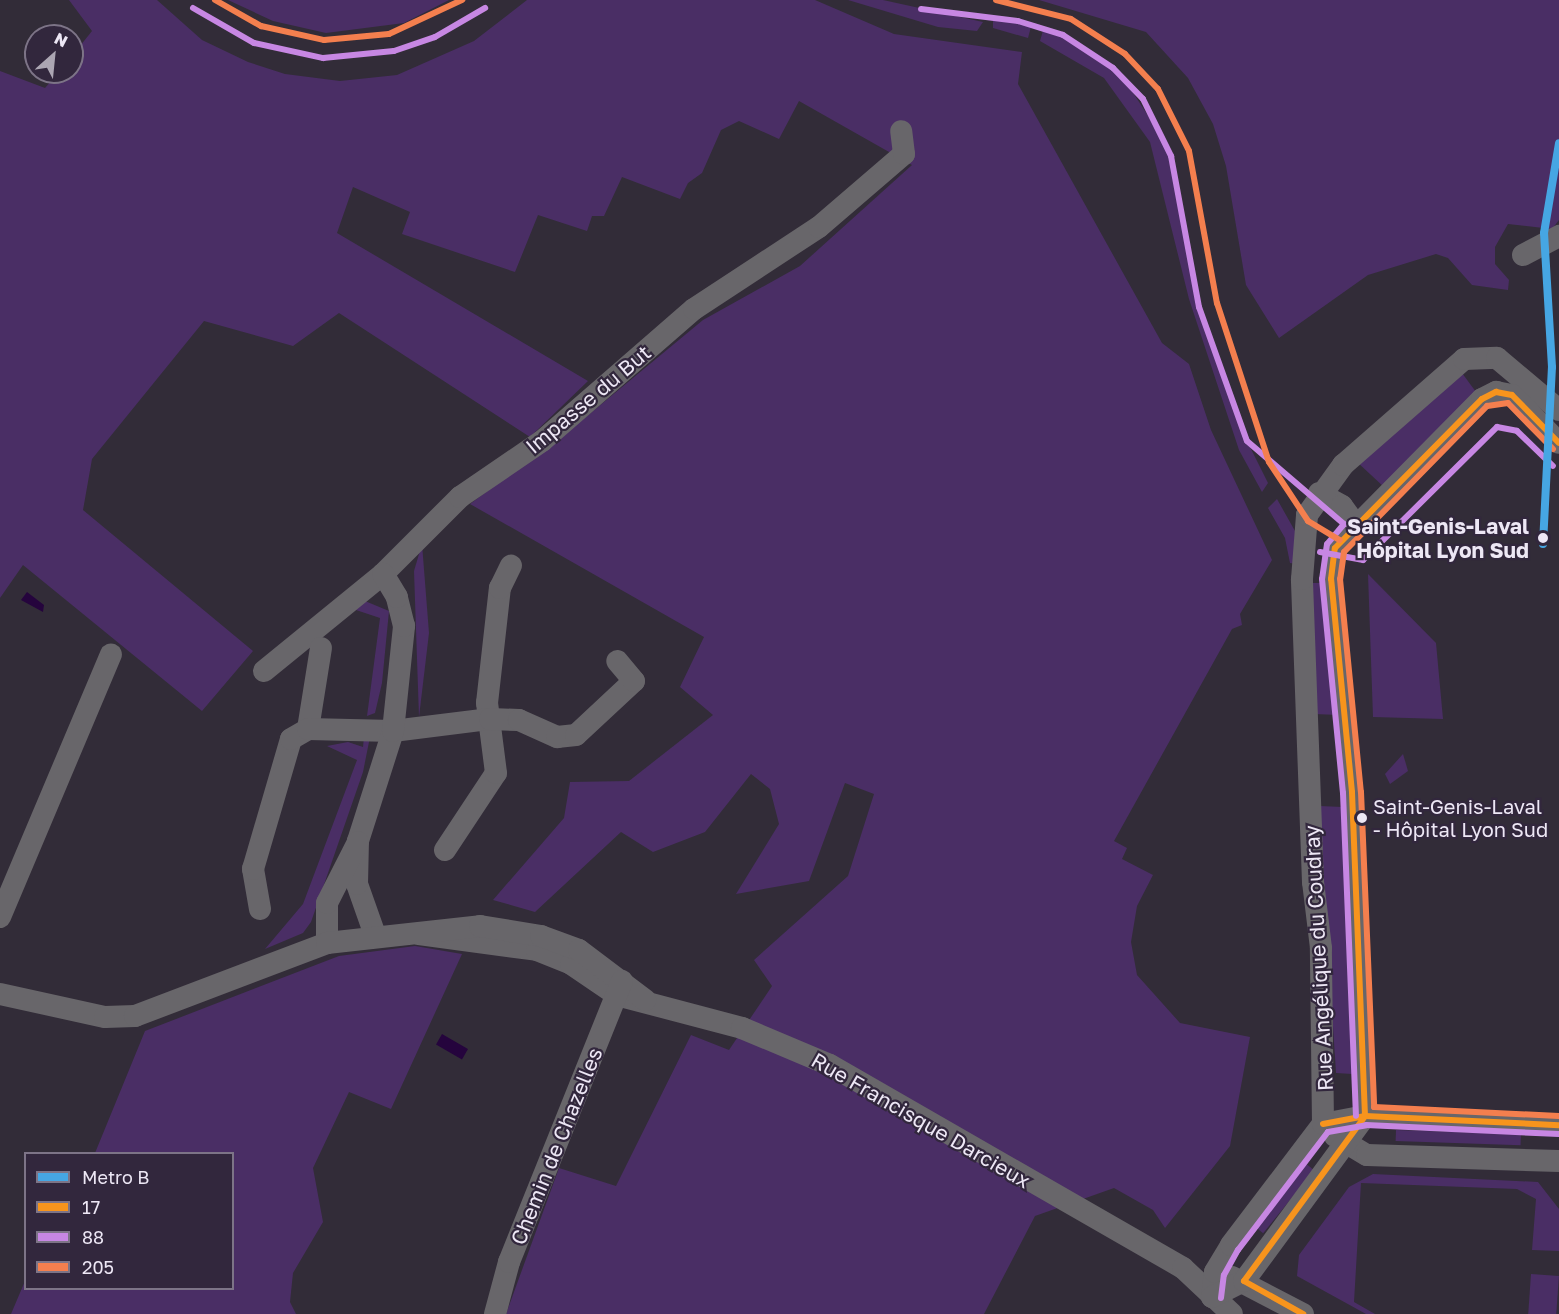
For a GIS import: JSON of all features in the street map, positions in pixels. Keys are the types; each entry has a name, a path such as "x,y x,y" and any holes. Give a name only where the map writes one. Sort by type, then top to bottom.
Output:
{"street":[{"name":"Impasse du But","path":"264,671 383,574 460,497 542,441 694,309 819,227 904,154 901,131"},
{"path":"1523,255 1559,236"},
{"name":"Rue Angélique du Coudray","path":"1323,1124 1324,1010 1313,882 1302,528 1318,493 1342,465 1464,359 1497,358 1559,410"},
{"path":"1302,528 1335,548 1482,399 1496,392 1512,395 1559,443"},
{"path":"1318,493 1342,506 1356,525"},
{"name":"Rue Angélique du Coudray","path":"1335,548 1331,579 1351,782 1365,1116"},
{"path":"445,850 496,772 490,718 500,588 511,565"},
{"path":"327,943 327,903 358,841 393,731 404,626 397,597 383,574"},
{"path":"308,729 321,648"},
{"path":"0,917 111,654"},
{"path":"260,909 253,869 283,758 291,739 308,729 393,731 490,718 519,720 557,737 576,735 634,681 617,661"},
{"path":"358,841 357,884 375,935"},
{"name":"Rue Francisque Darcieux","path":"0,994 105,1017 135,1016 327,943 375,935 419,934 480,926 511,929 579,950 620,987 646,1001 742,1028 831,1065 1183,1268 1233,1314"},
{"name":"Chemin de Chazelles","path":"495,1314 509,1262 620,987"},
{"path":"1212,1297 1244,1281 1346,1146 1365,1116"},
{"path":"1212,1297 1215,1272 1323,1124 1365,1116 1559,1125"},
{"path":"1323,1124 1346,1146 1389,1156 1559,1161"},
{"name":"Rue Francisque Darcieux","path":"1183,1268 1215,1272 1244,1281 1303,1314"}],"shaded area":[{"path":"69,0 157,0 202,40 248,62 285,74 340,81 397,75 474,41 527,0 815,0 894,34 1022,52 1018,84 1162,343 1189,364 1211,430 1272,560 1240,614 1242,625 1232,629 1114,841 1127,848 1122,859 1153,875 1137,906 1131,942 1137,975 1180,1023 1250,1037 1230,1146 1165,1228 1153,1210 1114,1188 1035,1216 984,1314 506,1314 559,1168 616,1186 691,1035 729,1050 772,986 754,960 848,876 874,794 845,783 809,881 736,894 779,824 770,789 751,774 705,832 653,852 621,832 535,912 493,900 564,818 570,782 629,781 713,715 680,687 704,637 470,504 575,426 703,320 800,266 912,165 799,101 779,139 739,121 721,130 702,173 688,183 680,199 622,177 604,216 592,216 587,231 538,215 515,272 402,234 410,212 353,187 337,233 588,381 530,437 339,313 293,346 204,321 92,459 83,510 253,651 202,711 23,565 0,598 0,71 24,80 24,84 34,84 45,88 48,84 84,84 84,41 92,31"},
{"path":"228,0 449,0 404,23 326,33 273,21"},
{"path":"848,0 883,0 983,22 977,31 938,27"},
{"path":"1039,0 1559,0 1559,220 1552,229 1508,224 1495,247 1495,264 1509,280 1508,290 1472,285 1448,258 1436,254 1368,275 1279,338 1246,285 1226,166 1213,124 1188,78 1146,32"},
{"path":"1001,16 1032,23 1028,38 993,28 993,18"},
{"path":"1044,27 1095,55 1124,79 1166,143 1193,281 1246,439 1268,483 1262,492 1239,450 1189,299 1150,142 1104,78 1040,41"},
{"path":"1462,373 1476,392 1385,488 1356,461"},
{"path":"1277,499 1295,531 1297,564 1290,563 1285,538 1268,508"},
{"path":"422,544 429,633 419,717 414,571"},
{"path":"1368,574 1436,643 1443,719 1373,717"},
{"path":"1311,583 1326,583 1339,715 1314,714"},
{"path":"27,592 44,605 43,612 21,600"},
{"path":"365,601 389,611 382,683 375,713 367,716 380,618 350,608"},
{"path":"364,737 370,737 363,772 311,922 303,933 265,949 303,904 357,760 327,746 348,742 363,747"},
{"path":"1403,754 1408,771 1390,784 1385,774"},
{"path":"1319,806 1343,807 1352,1074 1336,1073"},
{"path":"415,946 462,954 391,1109 349,1092 313,1168 323,1222 293,1273 290,1302 296,1314 11,1314 24,1283 24,1290 234,1290 234,1152 95,1152 145,1031 339,956"},
{"path":"442,1034 468,1049 462,1059 436,1044"},
{"path":"1396,1130 1521,1134 1521,1145 1396,1141"},
{"path":"1304,1162 1314,1170 1263,1233 1253,1225"},
{"path":"1373,1174 1538,1182 1559,1209 1559,1251 1532,1250 1536,1199 1517,1189 1361,1183 1354,1302 1375,1314 1366,1314 1297,1276 1299,1255 1349,1187"},
{"path":"1531,1274 1559,1276 1556,1314 1528,1314"}],"metro line":[{"name":"B","path":"1543,544 1552,367 1544,233 1559,143"}],"transit line":[{"name":"205","path":"215,0 261,26 324,40 389,34 462,0"},
{"name":"205","path":"996,0 1071,19 1125,54 1158,89 1189,151 1217,303 1269,462 1308,521 1340,540"},
{"name":"88","path":"193,8 254,43 323,58 394,51 435,37 485,8"},
{"name":"88","path":"921,9 1018,21 1063,35 1113,68 1143,99 1171,156 1199,307 1247,441 1344,524 1327,544 1322,579 1343,793 1356,1116"},
{"name":"17","path":"1244,1281 1365,1116 1352,792 1331,579 1335,548 1482,399 1496,392 1512,395 1559,443"},
{"name":"205","path":"1553,449 1508,403 1487,406 1344,552 1340,579 1361,792 1374,1107 1559,1116"},
{"name":"88","path":"1320,552 1363,560 1497,427 1517,431 1553,466"},
{"name":"17","path":"1323,1124 1365,1116 1559,1125"},
{"name":"88","path":"1221,1298 1224,1275 1238,1250 1328,1132 1366,1125 1559,1134"},
{"name":"17","path":"1244,1281 1303,1314"}],"place":[{"name":"Saint-Genis-Laval Hôpital Lyon Sud","path":"1543,538"},
{"name":"Saint-Genis-Laval - Hôpital Lyon Sud","path":"1362,818"}]}
